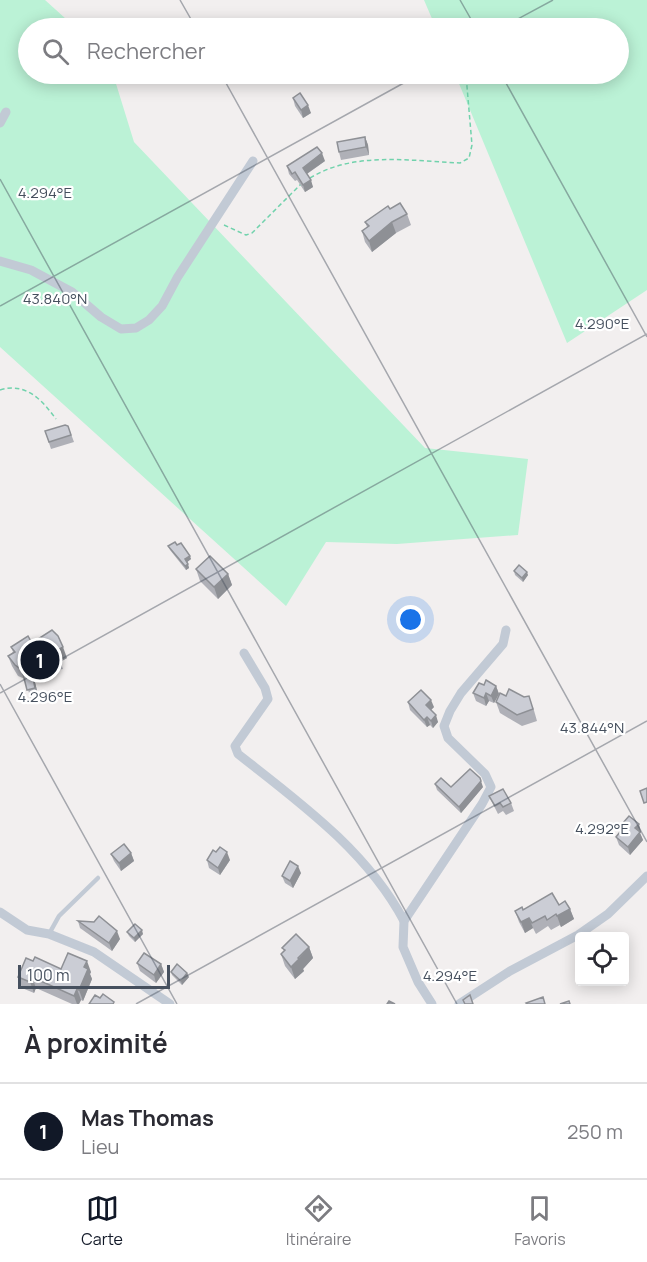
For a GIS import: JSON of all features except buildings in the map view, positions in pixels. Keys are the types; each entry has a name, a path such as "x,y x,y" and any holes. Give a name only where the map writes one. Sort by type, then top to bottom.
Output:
{"street":[{"path":"0,123 6,112"},
{"path":"0,261 31,270 72,292 101,317 121,329 136,328 149,320 162,306 177,278 253,161"},
{"path":"404,921 491,787 485,774 448,738 444,726 461,693 503,644 506,630"},
{"path":"244,653 265,688 268,699 235,746 238,754 331,831 391,896 404,921 403,946 417,982 432,1004"},
{"path":"459,1004 510,971 578,935 608,914 647,876"},
{"path":"0,912 27,930 49,934 94,952 170,1004"},
{"path":"150,1004 157,994"}],"lane":[{"path":"49,934 59,916 98,878"}],"path":[{"path":"214,221 246,235 252,233 294,189 312,176 360,161 385,159 460,163 469,158 472,146 467,84"},
{"path":"0,390 11,387 29,391 44,403 56,419"}],"green space":[{"path":"0,0 45,0 65,18 18,18 18,84 116,84 134,142 425,448 528,459 518,535 397,544 326,542 286,606 0,347"},
{"path":"424,0 647,0 647,290 567,343 459,84 629,84 629,18 432,18"}],"place":[{"name":"Mas Thomas","path":"40,660"}]}
